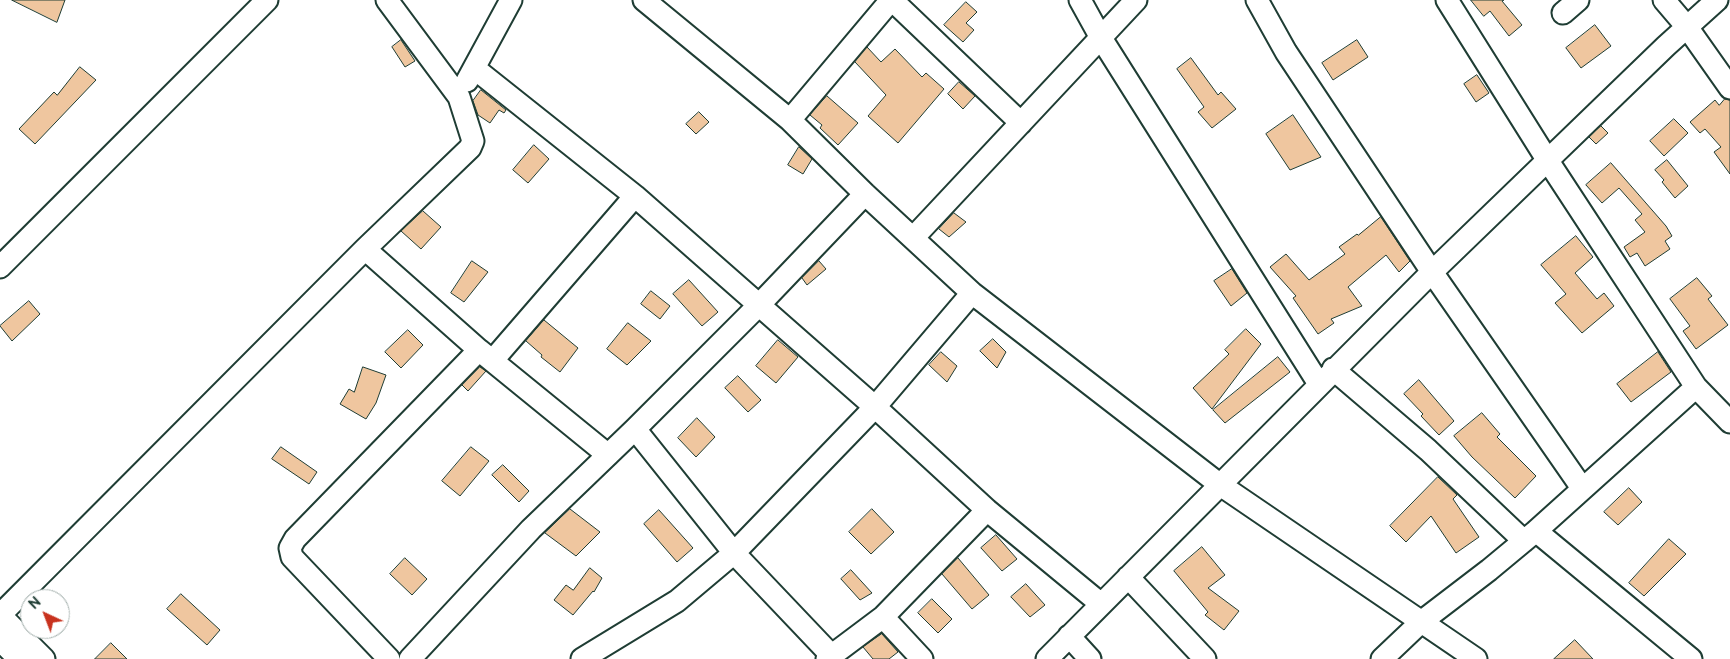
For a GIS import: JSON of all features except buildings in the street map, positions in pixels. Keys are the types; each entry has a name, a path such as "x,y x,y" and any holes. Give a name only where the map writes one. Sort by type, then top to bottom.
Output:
{"street":[{"path":"0,267 267,0"},
{"path":"44,659 0,615 365,249 470,148 473,140 459,97 387,0"},
{"path":"459,97 511,0"},
{"path":"644,0 790,120 865,194 972,293 1219,484 1476,659"},
{"path":"790,120 892,0 1021,123"},
{"path":"1080,0 1101,38 1326,376 1428,450 1530,536 1691,659"},
{"path":"913,238 1136,0"},
{"path":"1257,0 1286,52 1432,272 1582,488"},
{"path":"1447,0 1548,161 1696,387 1730,422"},
{"path":"1664,0 1687,26 1730,88"},
{"path":"1047,659 1326,376 1687,26 1717,0"},
{"path":"474,68 635,196 875,407 987,510 1101,604"},
{"path":"410,659 531,529 608,456 758,306 865,194"},
{"path":"388,659 292,557 290,548 295,539 486,355 635,196"},
{"path":"365,249 486,355 608,456"},
{"path":"582,659 677,601 734,553 875,407 972,293"},
{"path":"1382,659 1421,622 1530,536 1696,387"},
{"path":"635,429 734,553 829,657 883,617 987,510"},
{"path":"1128,577 1205,659"},
{"path":"883,617 922,659"},
{"path":"1069,636 1090,659"},
{"path":"0,640 19,659"}]}
